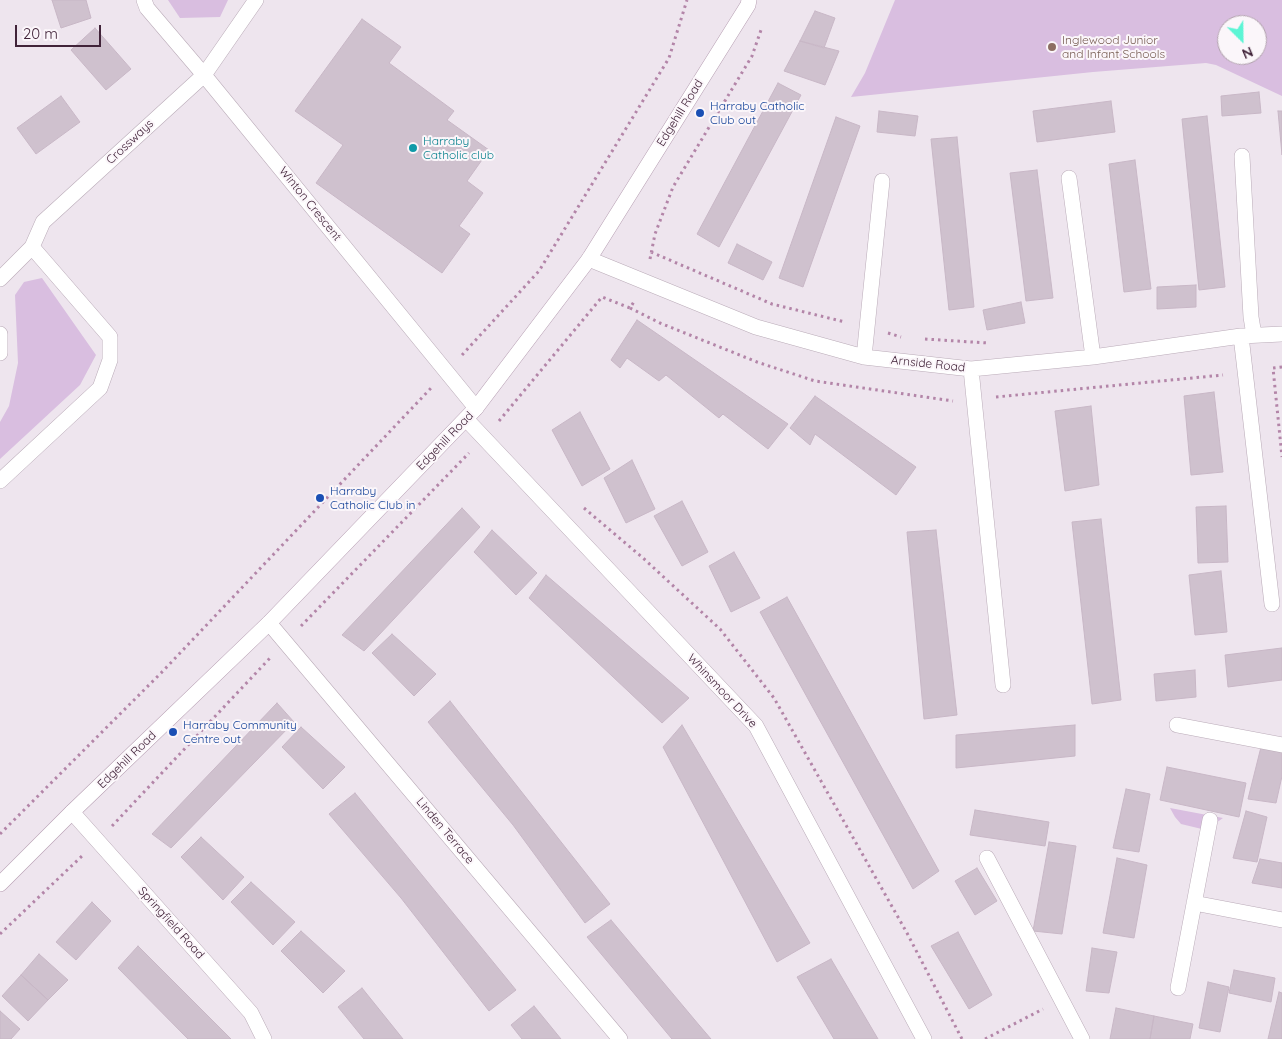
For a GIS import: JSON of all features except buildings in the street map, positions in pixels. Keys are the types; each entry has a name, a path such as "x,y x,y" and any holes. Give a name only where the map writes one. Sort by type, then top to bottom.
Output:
{"street":[{"name":"Winton Crescent","path":"144,0 147,8 447,372 471,413"},
{"name":"Crossways","path":"0,279 32,247 43,222 204,75 256,0"},
{"name":"Edgehill Road","path":"0,884 72,812 269,624 471,413 589,259 748,5 749,0"},
{"path":"1242,156 1251,317 1247,336 1272,604"},
{"path":"1068,178 1093,357"},
{"path":"864,357 882,181"},
{"path":"0,481 100,388 110,360 110,337 32,247"},
{"name":"Arnside Road","path":"589,259 756,327 864,357 971,369 1093,357 1247,336 1282,334"},
{"path":"0,334 0,353"},
{"path":"971,369 1003,685"},
{"name":"Whinsmoor Drive","path":"471,413 756,726 924,1039"},
{"name":"Linden Terrace","path":"269,624 620,1039"},
{"path":"1178,725 1282,745"},
{"name":"Springfield Road","path":"72,812 251,1013 264,1039"},
{"path":"1178,988 1210,820"},
{"path":"987,858 1082,1039"},
{"path":"1194,903 1282,920"}],"path":[{"path":"0,834 163,671 447,372 540,271 669,58 687,0"},
{"path":"652,252 772,304 905,338"},
{"path":"924,339 992,343"},
{"path":"1282,368 1273,368 1282,457"},
{"path":"985,1039 1061,999"}],"shaded area":[{"path":"168,0 228,0 220,17 180,18"},
{"name":"Inglewood Junior and Infant Schools","path":"895,0 1282,0 1282,96 1216,65 1206,63 1093,72 851,97 865,73"},
{"path":"42,278 96,355 80,385 0,459 0,422 9,406 18,363 15,295 24,282"},
{"path":"1170,808 1223,818 1206,830 1181,824"}],"place":[{"name":"Inglewood Junior and Infant Schools","path":"1052,47"},
{"name":"Harraby Catholic Club out","path":"700,113"},
{"name":"Harraby Catholic club","path":"413,148"},
{"name":"Harraby Catholic Club in","path":"320,498"},
{"name":"Harraby Community Centre out","path":"173,732"}]}
